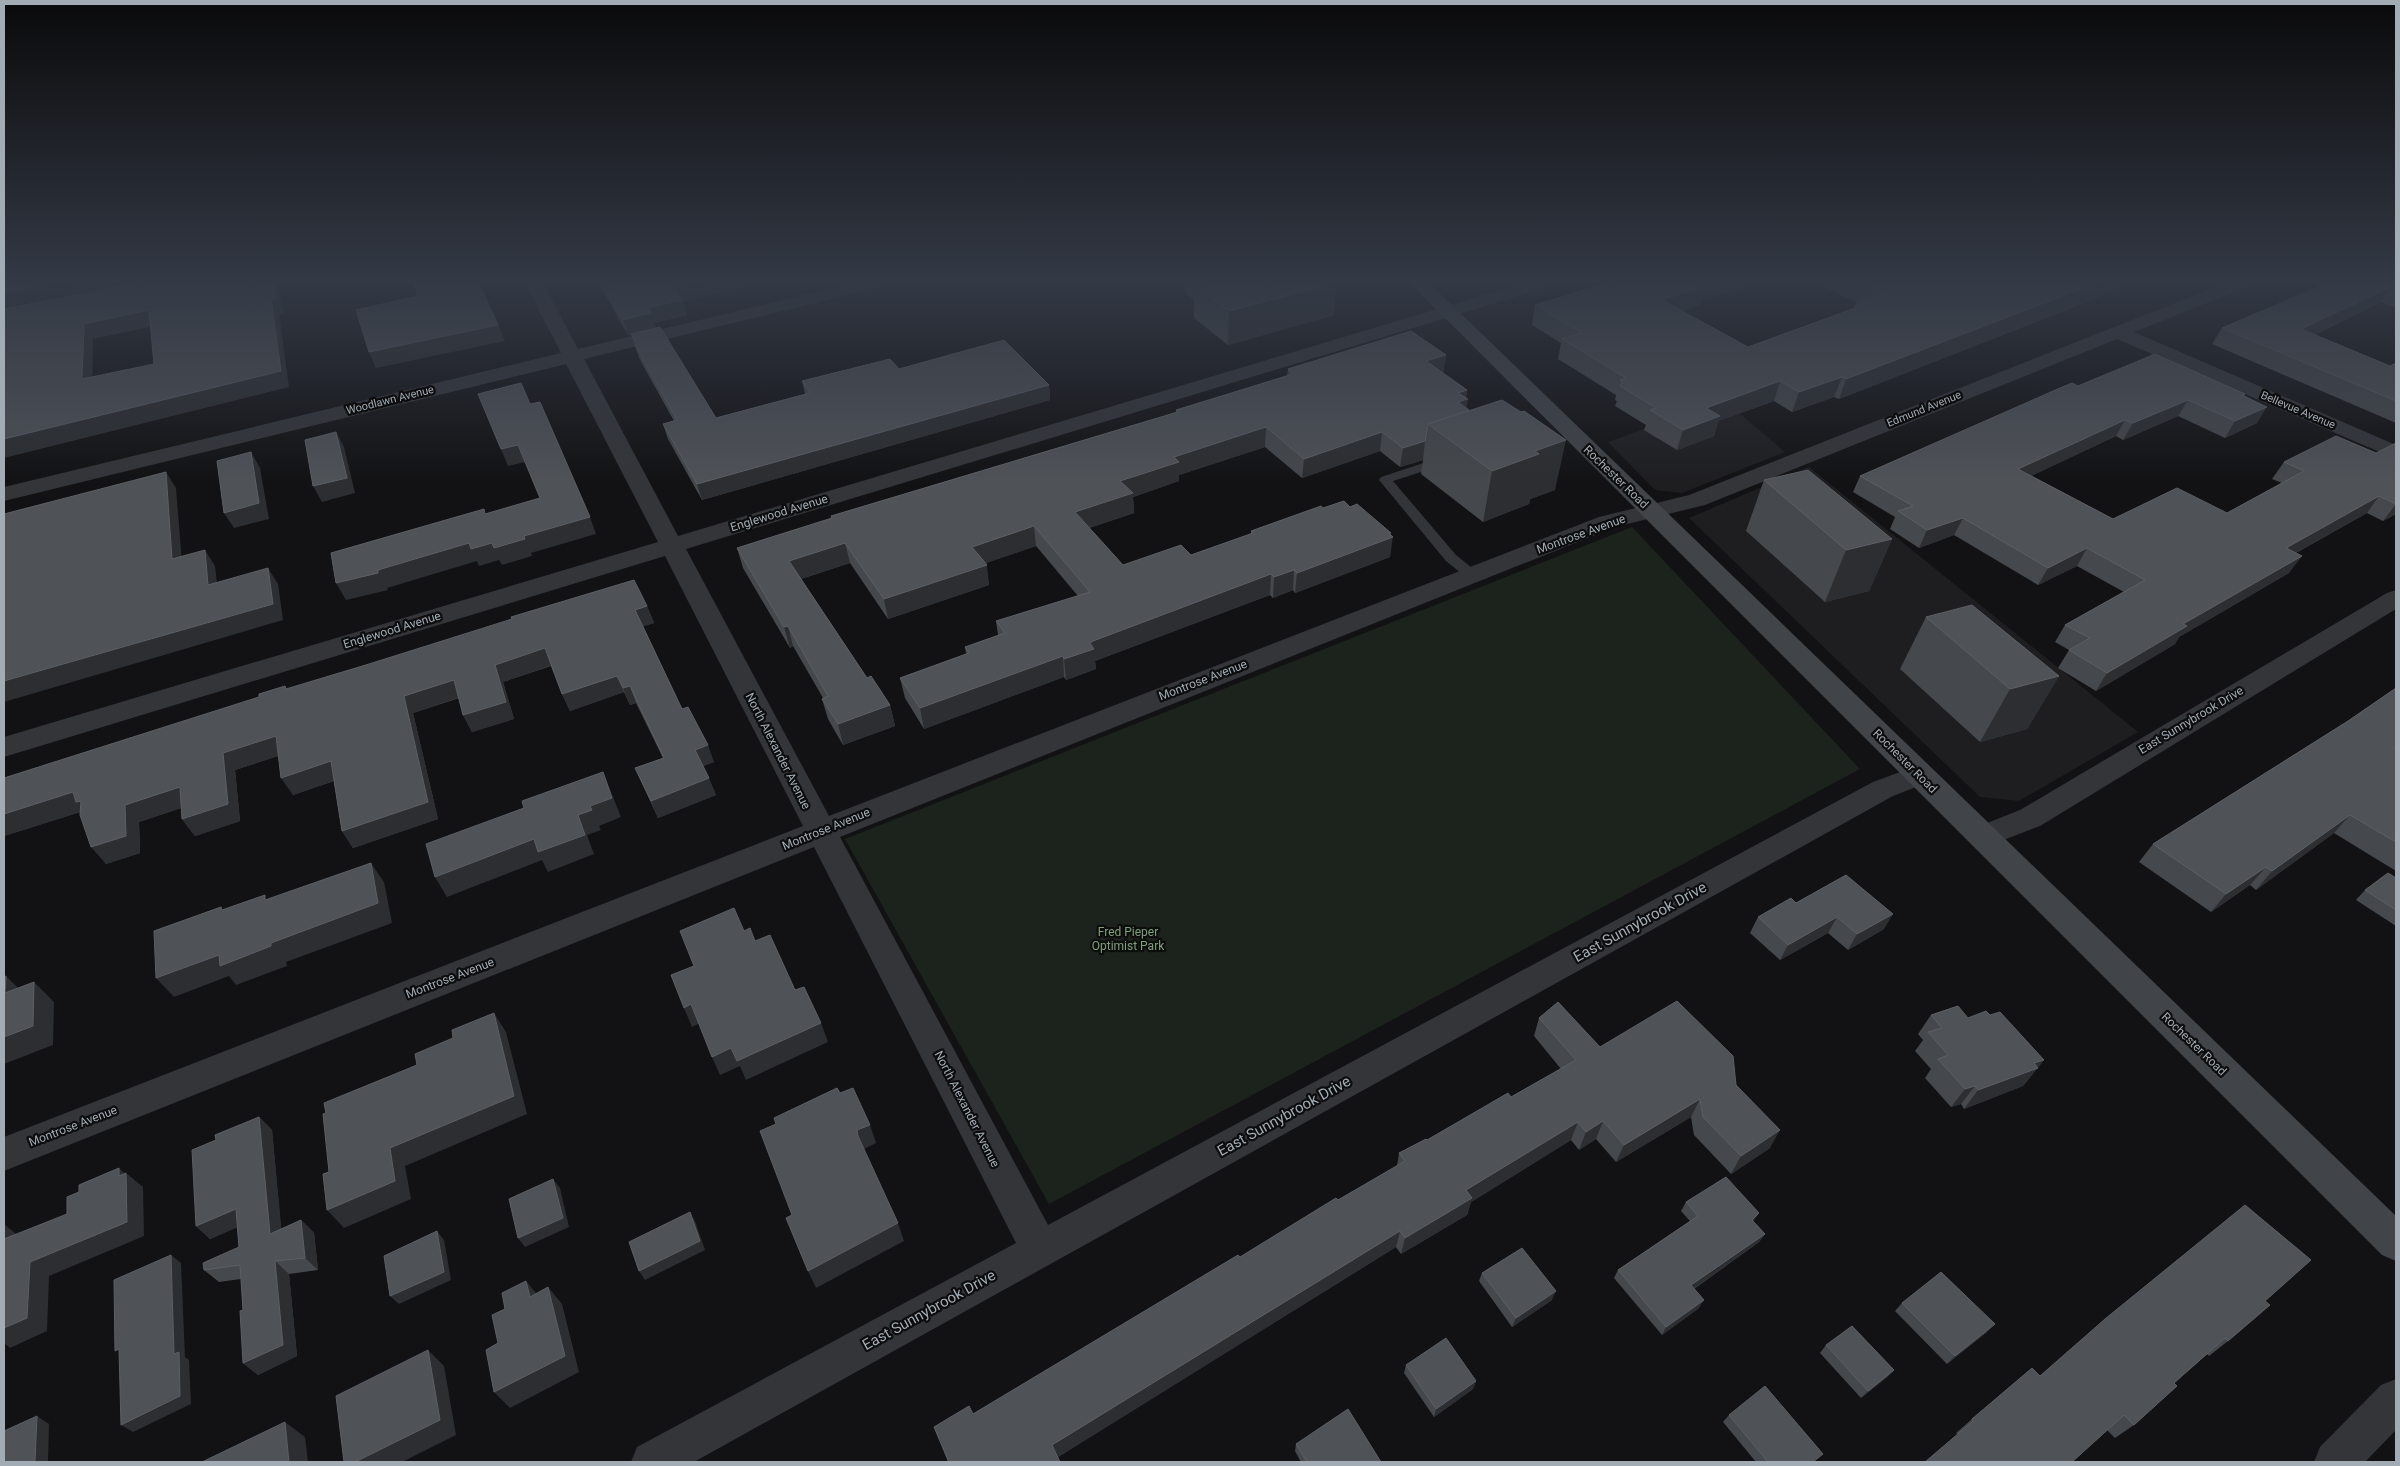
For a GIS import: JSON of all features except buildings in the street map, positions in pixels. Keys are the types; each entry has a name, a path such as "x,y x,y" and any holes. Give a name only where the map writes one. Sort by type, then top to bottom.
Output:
{"main road":[{"name":"Rochester Road","path":"1482,347 1558,426 1651,512 2396,1242"}],"street":[{"name":"North Alexander Avenue","path":"569,347 1040,1249"},
{"name":"Woodlawn Avenue","path":"4,494 609,347"},
{"name":"Englewood Avenue","path":"4,748 1331,347"},
{"name":"Edmund Avenue","path":"1651,512 1697,500 2078,347"},
{"name":"Bellevue Avenue","path":"2153,347 2396,453"},
{"name":"Montrose Avenue","path":"4,1154 1607,522 1651,512"},
{"name":"East Sunnybrook Drive","path":"1983,837 2030,818 2396,598"},
{"name":"East Sunnybrook Drive","path":"652,1462 1883,789 1919,774"},
{"path":"2335,1462 2396,1400"}],"lane":[{"path":"1456,456 1385,480 1451,558 1472,575"}],"shaded area":[{"path":"1724,400 1785,452 1682,493 1655,490 1608,442"},
{"path":"1809,467 2138,732 2019,801 1980,797 1689,518"}],"green space":[{"name":"Fred Pieper Optimist Park","path":"1632,527 1860,769 1049,1204 845,839"}]}
